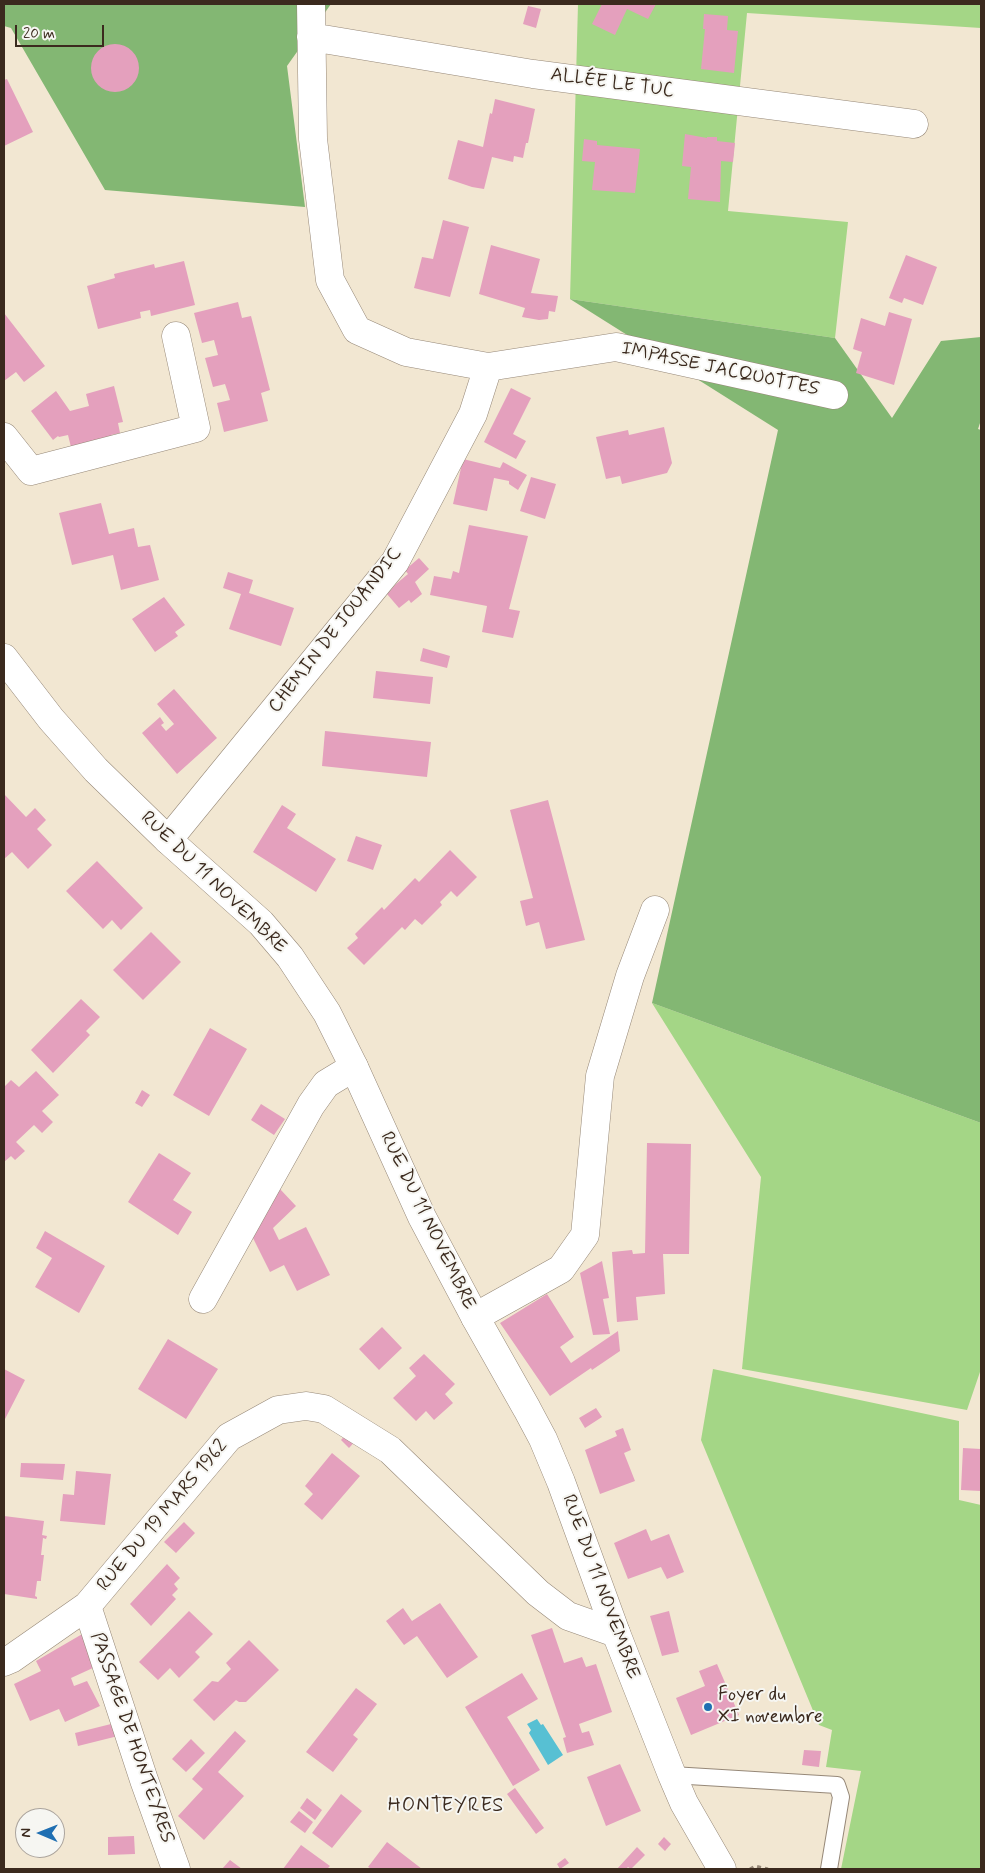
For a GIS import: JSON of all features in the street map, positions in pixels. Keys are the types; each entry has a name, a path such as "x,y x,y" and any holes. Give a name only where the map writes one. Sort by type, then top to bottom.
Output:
{"street":[{"path":"311,4 313,139 330,280 357,330 406,352 488,367"},
{"name":"ALLÉE LE TUC","path":"311,37 533,74 914,124"},
{"path":"4,436 31,471 196,428 176,336"},
{"name":"IMPASSE JACQUOTTES","path":"488,367 616,347 834,395"},
{"name":"CHEMIN DE JOUANDIC","path":"168,840 395,562 473,414 488,367"},
{"name":"RUE DU 11 NOVEMBRE","path":"4,658 51,719 96,770 168,840 261,923 290,957 327,1013 354,1067 422,1218 474,1317 527,1409 546,1448 561,1482 616,1633 672,1775 684,1803 722,1869"},
{"path":"474,1317 561,1269 585,1235 600,1076 630,976 655,910"},
{"path":"202,1299 311,1104 326,1084 354,1067"},
{"name":"RUE DU 19 MARS 1962","path":"4,1662 87,1606 229,1437 278,1410 306,1406 324,1409 390,1450 538,1593 568,1616 616,1633"},
{"name":"PASSAGE DE HONTEYRES","path":"87,1606 144,1780 176,1869"}],"lane":[{"path":"672,1775 837,1785 842,1797 829,1869"}],"path":[{"path":"750,1869 755,1866 768,1869"}],"green space":[{"path":"4,4 331,4 287,66 305,207 105,190 11,28 4,26"},
{"path":"578,4 981,4 981,28 747,13 728,211 848,222 835,338 570,299"},
{"path":"570,299 835,338 892,418 941,341 981,337 981,420 978,429 981,430 981,1123 652,1003 778,430"},
{"path":"652,1003 981,1123 981,1369 967,1410 742,1369 761,1177"},
{"path":"713,1369 959,1421 959,1500 981,1505 981,1869 841,1869 861,1771 826,1767 832,1730 819,1725 701,1440"}],"water":[{"path":"537,1719 541,1725 543,1724 563,1755 548,1765 529,1733 531,1730 527,1724"}],"building":[{"path":"602,4 656,4 648,19 627,9 615,35 592,24"},
{"path":"528,6 541,9 536,28 523,24"},
{"path":"704,14 728,16 727,30 738,31 734,73 701,69 705,29 703,29"},
{"path":"110,44 120,44 132,51 139,63 139,73 132,85 120,92 110,92 102,88 95,81 91,73 91,63 95,55 102,48"},
{"path":"7,79 33,132 4,146 4,80"},
{"path":"495,99 535,109 523,158 514,156 513,162 492,157 484,189 448,179 458,140 483,147"},
{"path":"685,134 707,138 717,137 717,141 735,143 733,162 721,161 720,202 688,199 691,167 682,166"},
{"path":"584,139 597,141 597,145 640,149 635,193 592,190 595,162 582,161"},
{"path":"443,220 469,227 450,297 414,288 422,257 433,259"},
{"path":"491,245 540,259 531,293 558,296 555,312 549,311 548,319 539,320 522,317 525,308 479,294"},
{"path":"906,255 937,267 923,305 904,298 902,303 889,298"},
{"path":"184,261 195,305 151,316 150,310 140,312 141,318 98,329 87,286 115,278 114,274 154,264 155,268"},
{"path":"238,302 242,318 251,316 270,390 261,393 268,421 224,432 217,403 230,400 225,384 213,387 205,358 218,355 214,340 202,343 194,313"},
{"path":"889,312 912,319 894,385 856,373 862,352 853,349 861,318 885,326"},
{"path":"4,313 45,366 24,382 16,372 4,381"},
{"path":"114,386 123,422 118,423 120,433 111,435 112,437 71,447 68,435 58,436 53,440 31,411 56,391 70,411 89,406 86,394"},
{"path":"511,388 531,398 513,434 526,441 516,459 484,442"},
{"path":"664,427 672,463 667,473 622,484 620,476 606,479 596,437 628,430 629,435"},
{"path":"463,459 500,468 503,462 527,475 518,490 509,484 509,481 494,478 487,511 453,504"},
{"path":"531,477 556,484 545,519 520,511"},
{"path":"101,503 109,534 134,528 138,547 150,545 159,580 121,590 113,555 72,565 59,513"},
{"path":"469,525 528,536 509,609 520,611 513,638 482,632 487,606 430,595 434,576 451,579 453,571 459,573"},
{"path":"419,558 429,569 415,582 422,594 411,603 409,600 399,608 387,594 408,574 405,570"},
{"path":"228,572 253,580 249,593 294,608 281,646 229,629 241,594 223,588"},
{"path":"164,597 185,625 175,632 178,636 155,652 132,619"},
{"path":"423,648 450,656 447,668 420,661"},
{"path":"376,671 433,677 430,704 373,698"},
{"path":"174,689 217,738 177,774 142,733 160,717 164,723 161,725 166,731 174,724 157,704"},
{"path":"325,731 431,742 427,777 322,766"},
{"path":"4,794 26,817 35,808 46,820 37,829 52,845 28,869 12,852 4,859"},
{"path":"548,800 585,940 546,949 539,922 526,926 520,901 533,898 510,810"},
{"path":"282,805 296,814 287,828 336,859 316,892 253,852"},
{"path":"356,836 382,845 373,870 347,861"},
{"path":"450,850 477,877 457,897 451,891 440,902 442,905 422,925 415,919 405,930 402,927 364,965 347,948 358,938 355,934 382,907 384,910 415,878 419,882"},
{"path":"97,861 143,908 121,930 112,920 103,929 66,891"},
{"path":"151,932 181,962 143,1000 113,970"},
{"path":"81,999 100,1017 86,1031 90,1035 53,1073 31,1050"},
{"path":"210,1028 247,1049 209,1116 173,1095"},
{"path":"36,1071 59,1095 42,1111 53,1122 42,1133 34,1125 16,1142 25,1151 15,1160 11,1156 4,1162 4,1087 11,1080 19,1087"},
{"path":"142,1090 150,1095 142,1107 135,1103"},
{"path":"261,1104 285,1119 274,1135 251,1120"},
{"path":"647,1143 691,1144 689,1254 663,1254 665,1294 636,1297 638,1320 617,1322 612,1252 632,1250 633,1254 645,1253"},
{"path":"159,1153 191,1173 173,1200 192,1212 178,1235 128,1202"},
{"path":"280,1189 296,1206 273,1228 279,1240 306,1227 330,1275 297,1291 284,1265 270,1272 251,1234"},
{"path":"45,1231 105,1266 79,1313 35,1287 52,1258 36,1248"},
{"path":"602,1261 609,1298 603,1299 610,1334 593,1335 580,1273"},
{"path":"547,1294 574,1337 560,1347 571,1363 618,1331 620,1351 550,1396 500,1323"},
{"path":"382,1327 402,1348 379,1370 359,1349"},
{"path":"168,1339 218,1369 186,1419 138,1389"},
{"path":"424,1354 455,1384 445,1394 453,1403 434,1420 426,1411 416,1421 393,1398 416,1376 409,1368"},
{"path":"4,1369 25,1380 4,1421"},
{"path":"596,1408 602,1417 585,1428 579,1418"},
{"path":"623,1428 631,1450 624,1453 635,1481 600,1494 585,1450 617,1436 615,1431"},
{"path":"351,1429 359,1437 349,1448 341,1440"},
{"path":"963,1448 981,1449 981,1491 961,1490"},
{"path":"332,1453 360,1476 322,1520 304,1504 313,1494 305,1486"},
{"path":"21,1463 65,1464 63,1480 20,1477"},
{"path":"76,1471 111,1474 105,1525 60,1521 63,1494 74,1495"},
{"path":"4,1516 44,1521 42,1535 47,1536 46,1539 43,1538 41,1555 44,1555 41,1581 37,1581 35,1596 37,1599 4,1594"},
{"path":"184,1522 195,1533 176,1553 164,1542"},
{"path":"646,1529 651,1541 669,1534 684,1572 667,1579 661,1567 628,1579 614,1543"},
{"path":"167,1564 180,1578 174,1584 178,1589 172,1595 176,1599 151,1626 130,1604"},
{"path":"440,1603 478,1657 447,1678 417,1636 404,1645 386,1621 403,1608 412,1621"},
{"path":"189,1611 213,1634 195,1652 200,1657 179,1678 170,1668 158,1680 139,1662"},
{"path":"669,1611 679,1652 662,1656 650,1616"},
{"path":"552,1628 564,1663 582,1657 586,1667 596,1664 612,1712 579,1724 582,1733 589,1731 594,1745 567,1753 563,1738 566,1737 531,1635"},
{"path":"84,1633 95,1667 71,1678 74,1686 87,1681 100,1706 65,1722 59,1709 30,1721 14,1684 41,1671 36,1661"},
{"path":"249,1640 279,1670 246,1702 236,1700 214,1721 193,1700 212,1681 218,1682 231,1669 226,1663"},
{"name":"Foyer du XI novembre","path":"717,1664 739,1715 691,1735 676,1698 705,1686 699,1671"},
{"path":"522,1673 538,1699 507,1717 540,1770 513,1786 465,1707"},
{"path":"356,1688 377,1704 353,1735 358,1739 333,1772 306,1752"},
{"path":"115,1723 118,1736 78,1746 75,1733"},
{"path":"235,1731 246,1741 218,1772 244,1796 204,1840 178,1816 203,1789 192,1779"},
{"path":"191,1739 205,1753 186,1772 172,1759"},
{"path":"804,1750 821,1751 819,1767 802,1765"},
{"path":"620,1764 641,1811 606,1826 587,1777"},
{"path":"515,1788 544,1828 536,1834 507,1794"},
{"path":"341,1794 362,1811 332,1848 312,1833"},
{"path":"307,1798 322,1810 315,1820 300,1808"},
{"path":"299,1811 313,1822 305,1833 290,1822"},
{"path":"134,1836 135,1854 108,1855 108,1837"},
{"path":"664,1837 671,1844 665,1851 658,1844"},
{"path":"387,1842 422,1869 372,1869 368,1867"},
{"path":"301,1845 330,1866 327,1869 283,1869"},
{"path":"637,1847 645,1855 631,1869 628,1867 626,1869 617,1869"},
{"path":"565,1858 569,1863 560,1869 557,1864"},
{"path":"230,1860 242,1869 222,1869"}],"place":[{"name":"Foyer du XI novembre","path":"708,1707"}],"district":[{"name":"HONTEYRES","path":"446,1807"}]}
